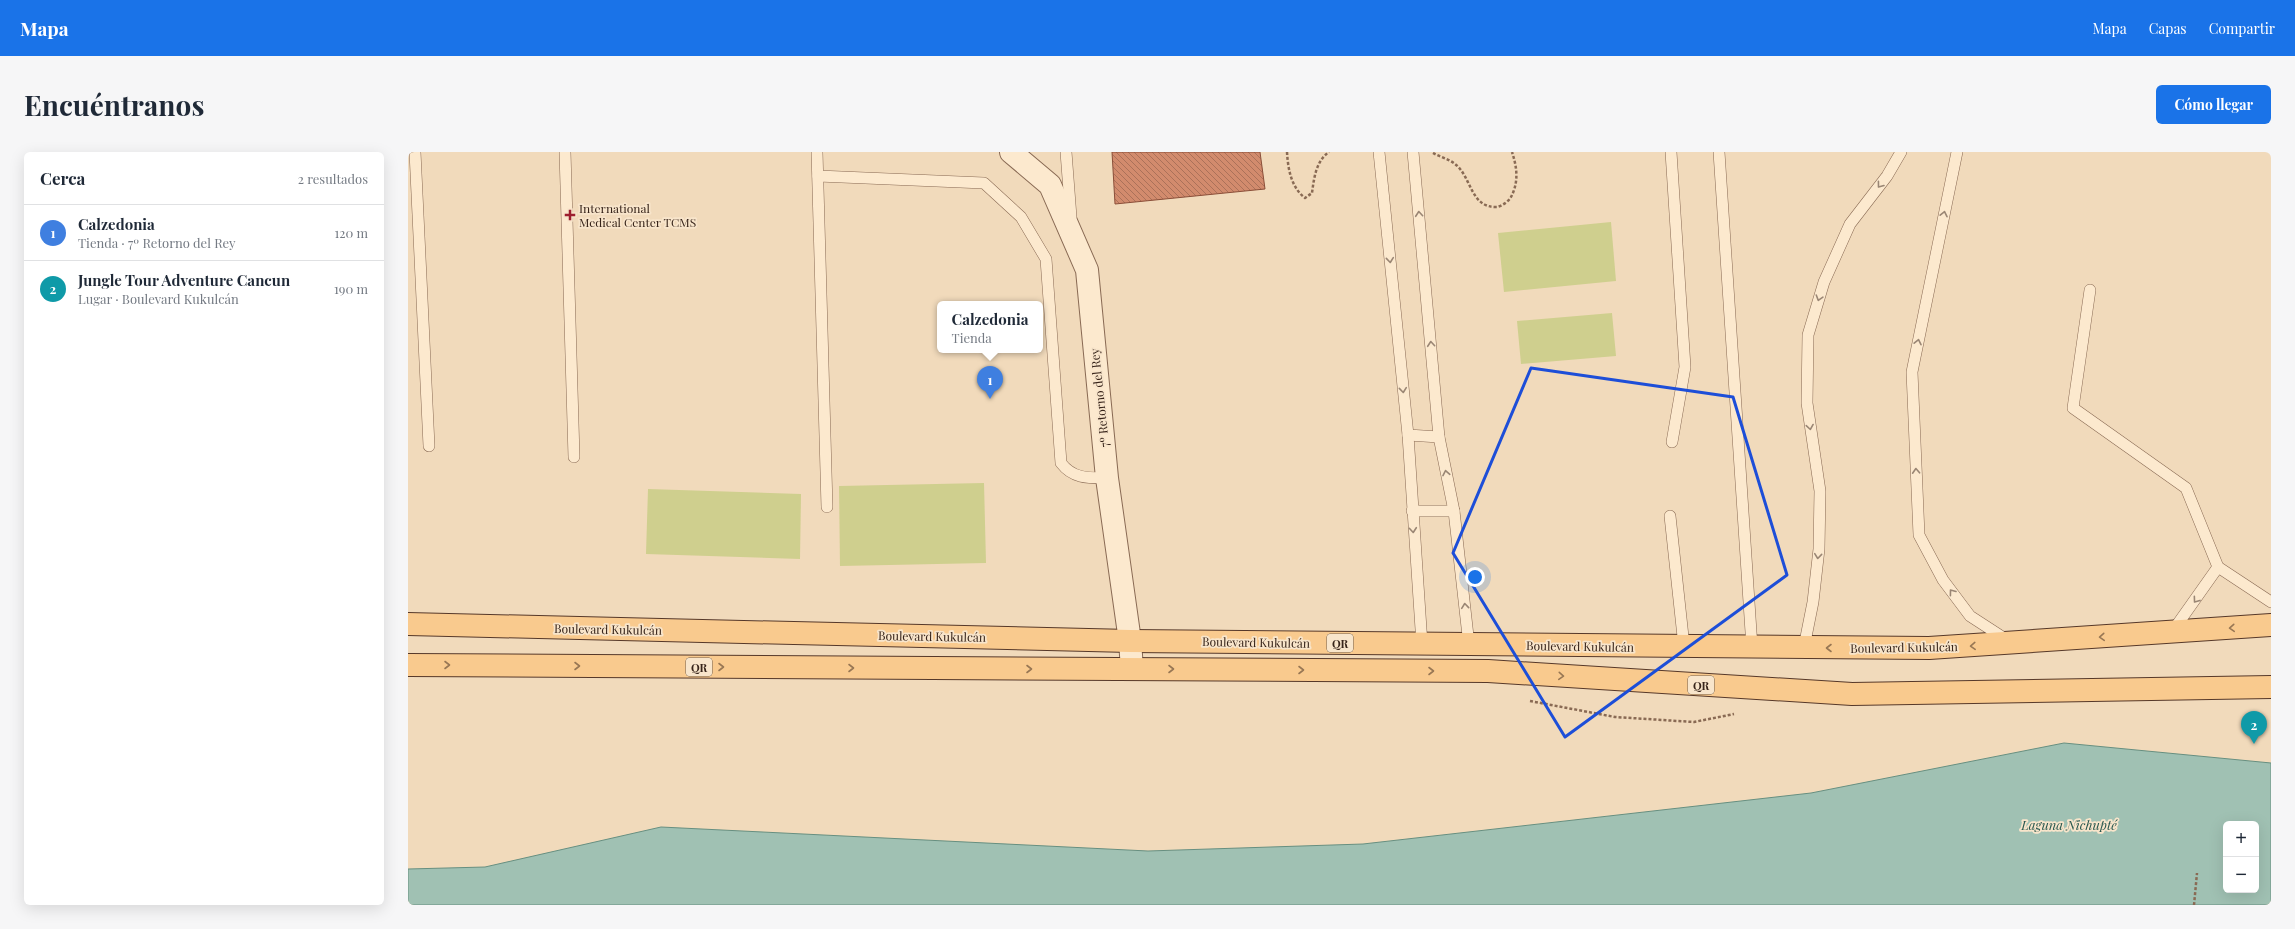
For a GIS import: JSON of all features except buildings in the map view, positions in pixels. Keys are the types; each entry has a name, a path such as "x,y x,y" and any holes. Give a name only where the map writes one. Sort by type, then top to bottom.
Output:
{"main road":[{"name":"Boulevard Kukulcán","path":"408,624 1130,641 1804,648 1929,648 2013,644 2271,625"},
{"name":"QR","path":"408,665 1488,671 1852,694 2271,686"}],"street":[{"name":"7º Retorno del Rey","path":"1011,152 1050,185 1087,270 1107,478 1130,641 1132,669"}],"lane":[{"path":"414,152 429,446"},
{"path":"565,152 574,457"},
{"path":"818,152 827,507"},
{"path":"1066,152 1072,236"},
{"path":"1379,152 1408,435 1422,644"},
{"path":"1413,152 1439,437 1454,511 1469,645"},
{"path":"1671,152 1686,367 1672,442"},
{"path":"1719,152 1752,647"},
{"path":"1804,648 1813,602 1819,549 1820,498 1807,403 1808,335 1824,282 1850,224 1887,176 1901,152"},
{"path":"1957,152 1912,372 1919,535 1943,580 1970,616 2013,644"},
{"path":"818,176 984,184 1021,217 1046,259 1062,463 1068,472 1084,478 1107,478"},
{"path":"2090,290 2073,408 2186,488 2218,568 2271,602"},
{"path":"1408,435 1439,437"},
{"path":"1412,511 1454,511"},
{"path":"1670,516 1684,646"},
{"path":"2172,632 2218,568"}],"path":[{"path":"1287,152 1288,168 1296,191 1305,198 1312,193 1315,177 1322,157 1329,152"},
{"path":"1431,152 1455,164 1466,176 1476,200 1487,207 1500,206 1511,198 1516,185 1516,164 1512,152"},
{"path":"2194,905 2197,872"}],"highlighted area":[{"path":"1531,368 1733,397 1787,575 1565,737 1453,553"}],"green space":[{"path":"1611,222 1616,281 1504,292 1498,233"},
{"path":"1612,313 1616,356 1521,364 1517,321"},
{"path":"984,483 986,563 840,566 839,486"},
{"path":"648,489 801,494 800,559 646,554"}],"water":[{"name":"Laguna Nichupté","path":"2064,743 2271,763 2271,905 408,905 408,869 485,867 661,827 1148,851 1363,844 1811,793"}],"place":[{"name":"International Medical Center TCMS","path":"570,215"},
{"name":"Calzedonia","path":"990,399"},
{"name":"Jungle Tour Adventure Cancun","path":"2254,744"}]}
